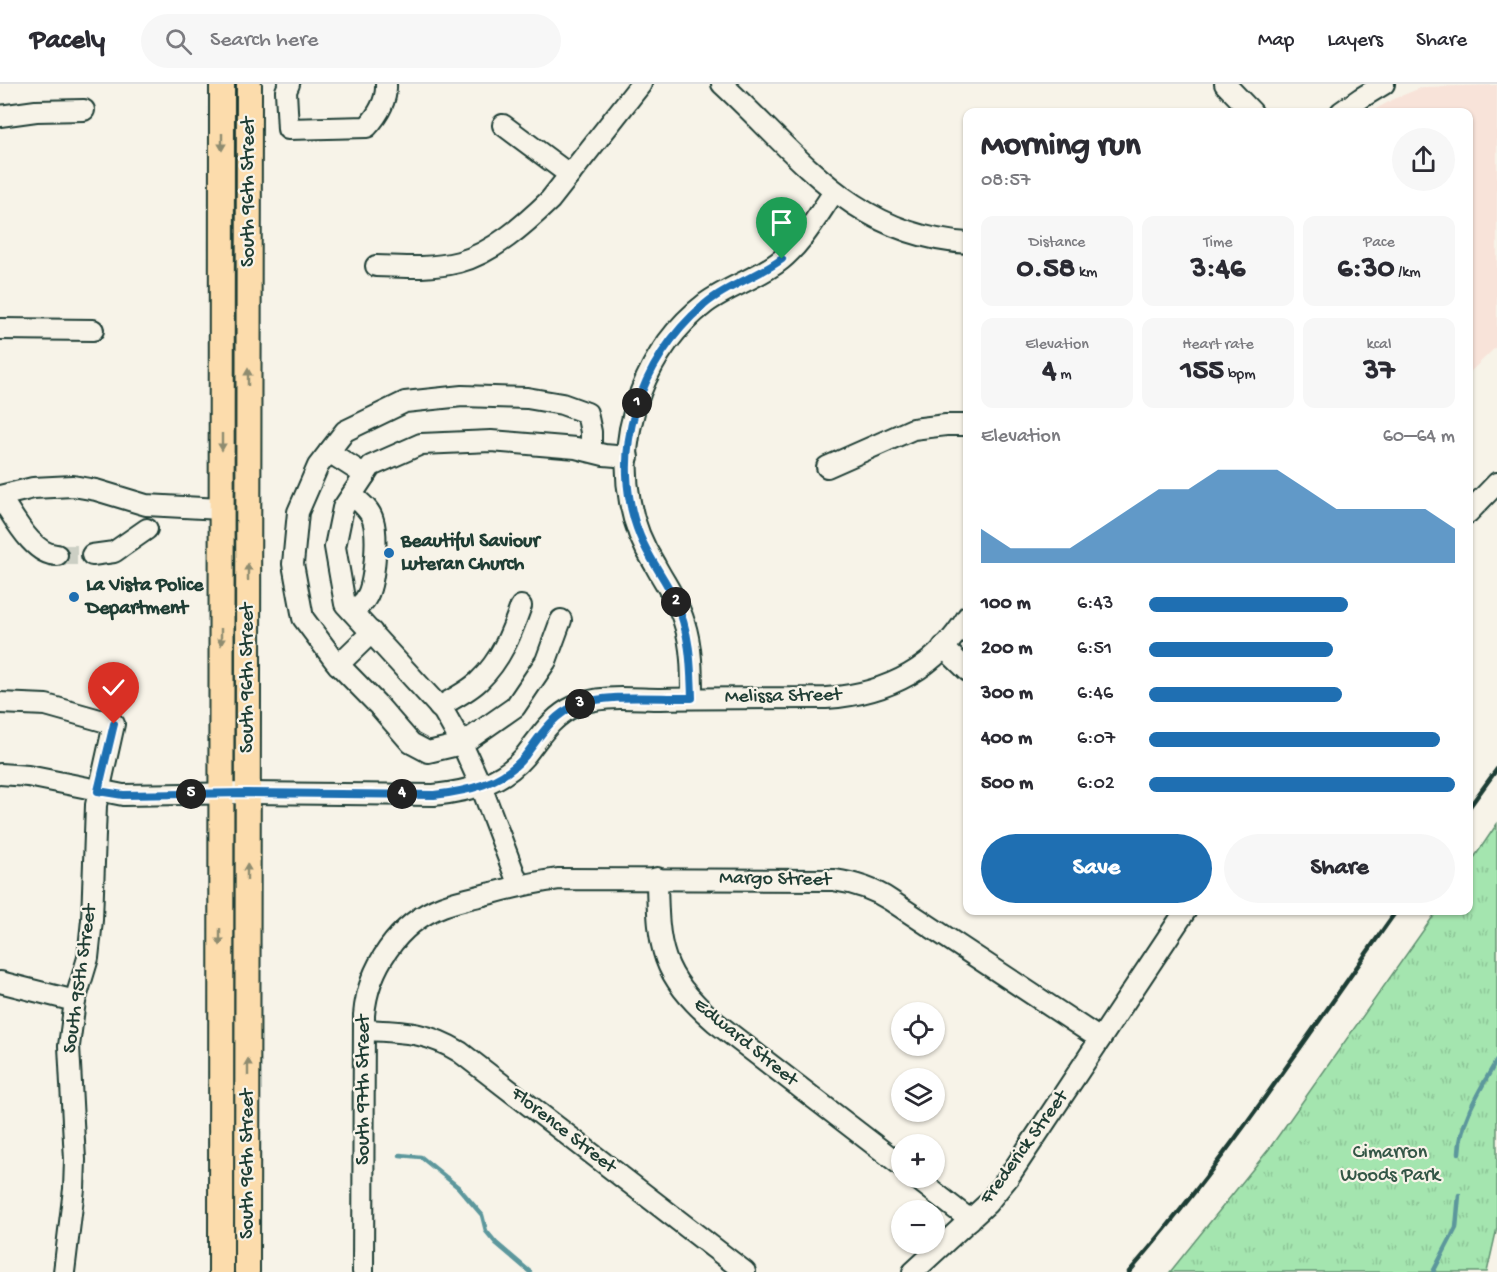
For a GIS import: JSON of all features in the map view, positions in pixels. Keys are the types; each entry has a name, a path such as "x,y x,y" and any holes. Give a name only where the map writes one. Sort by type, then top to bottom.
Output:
{"main road":[{"name":"South 96th Street","path":"221,1272 222,84"},
{"name":"South 96th Street","path":"247,1272 249,84"}],"street":[{"path":"289,84 286,91 288,129 367,127 379,115 386,84"},
{"path":"376,266 436,265 459,262 493,246 533,217 550,200 641,84"},
{"path":"1225,84 1248,108"},
{"path":"1347,108 1384,84"},
{"path":"729,86 834,192 879,219 902,229 931,238 963,242"},
{"path":"0,116 36,111 84,110"},
{"path":"503,125 570,176"},
{"path":"692,698 689,640 684,621 634,520 627,481 634,410 648,376 667,345 704,304 782,259 807,230 834,192"},
{"path":"0,329 93,330"},
{"path":"561,620 546,661 515,707 462,744 428,752 411,743 378,705 338,665 303,618 292,564 298,512 318,466 345,431 405,402 462,396 527,398 562,404 587,413 591,432 591,452"},
{"path":"827,466 913,429 963,425"},
{"path":"519,886 481,786 462,744 439,707 345,604 335,547 343,508 371,466 421,444 491,441 576,448 628,457"},
{"path":"329,452 365,475"},
{"path":"1473,508 1497,483"},
{"path":"57,555 48,554 33,544 0,497 33,488 73,486 96,490 146,505 221,509"},
{"path":"352,495 366,507 373,520 375,537 374,579 365,601 352,611"},
{"path":"92,555 114,552 147,529"},
{"path":"439,707 478,682 493,665 507,643 521,606"},
{"name":"Melissa Street","path":"0,774 28,776 123,795 247,793 434,795 462,792 481,786 512,769 524,757 545,728 577,705 613,699 852,696 889,685 909,675 943,647 963,622"},
{"path":"338,665 372,632"},
{"path":"943,647 963,666"},
{"name":"South 95th Street","path":"0,703 56,706 114,724 96,805 92,920 88,958 75,1001 69,1046 74,1131 74,1190 64,1272"},
{"name":"Margo Street","path":"413,924 442,906 519,886 559,879 657,878 852,882 865,886 890,900 1100,1039"},
{"name":"Edward Street","path":"657,878 661,945 669,967 688,996 715,1022 891,1158"},
{"name":"Frederick Street","path":"913,1272 987,1204 1008,1178 1183,915"},
{"name":"South 97th Street","path":"363,1272 365,1002 375,970 390,946 413,924"},
{"path":"0,982 75,1001"},
{"name":"Florence Street","path":"364,1030 422,1034 460,1052 745,1272"},
{"path":"929,1188 970,1220"}],"shaded area":[{"path":"1497,85 1497,346 1473,369 1473,108 1377,108 1423,87"}],"green space":[{"name":"Cimarron Woods Park","path":"1497,824 1497,1228 1487,1272 1170,1272 1269,1149 1434,915 1473,915 1473,859"}],"waterway":[{"path":"1459,1153 1467,1116 1497,1060"},
{"path":"400,1155 421,1157 458,1187 482,1215 486,1231 496,1243 530,1272"},
{"path":"1433,1272 1456,1228 1459,1195"}],"tunnel":[{"path":"57,555 92,555"}],"railway":[{"path":"1473,802 1497,769"},
{"path":"1129,1272 1234,1140 1393,915"}],"place":[{"name":"Beautiful Saviour Luteran Church","path":"389,553"},
{"name":"La Vista Police Department","path":"74,597"}],"route":[{"path":"114,724 98,791 123,795 247,793 434,795 462,792 497,779 524,757 553,720 577,705 613,699 692,698 689,640 684,621 676,601 640,537 634,520 627,481 627,462 634,410 657,360 678,331 704,304 782,259"}]}
